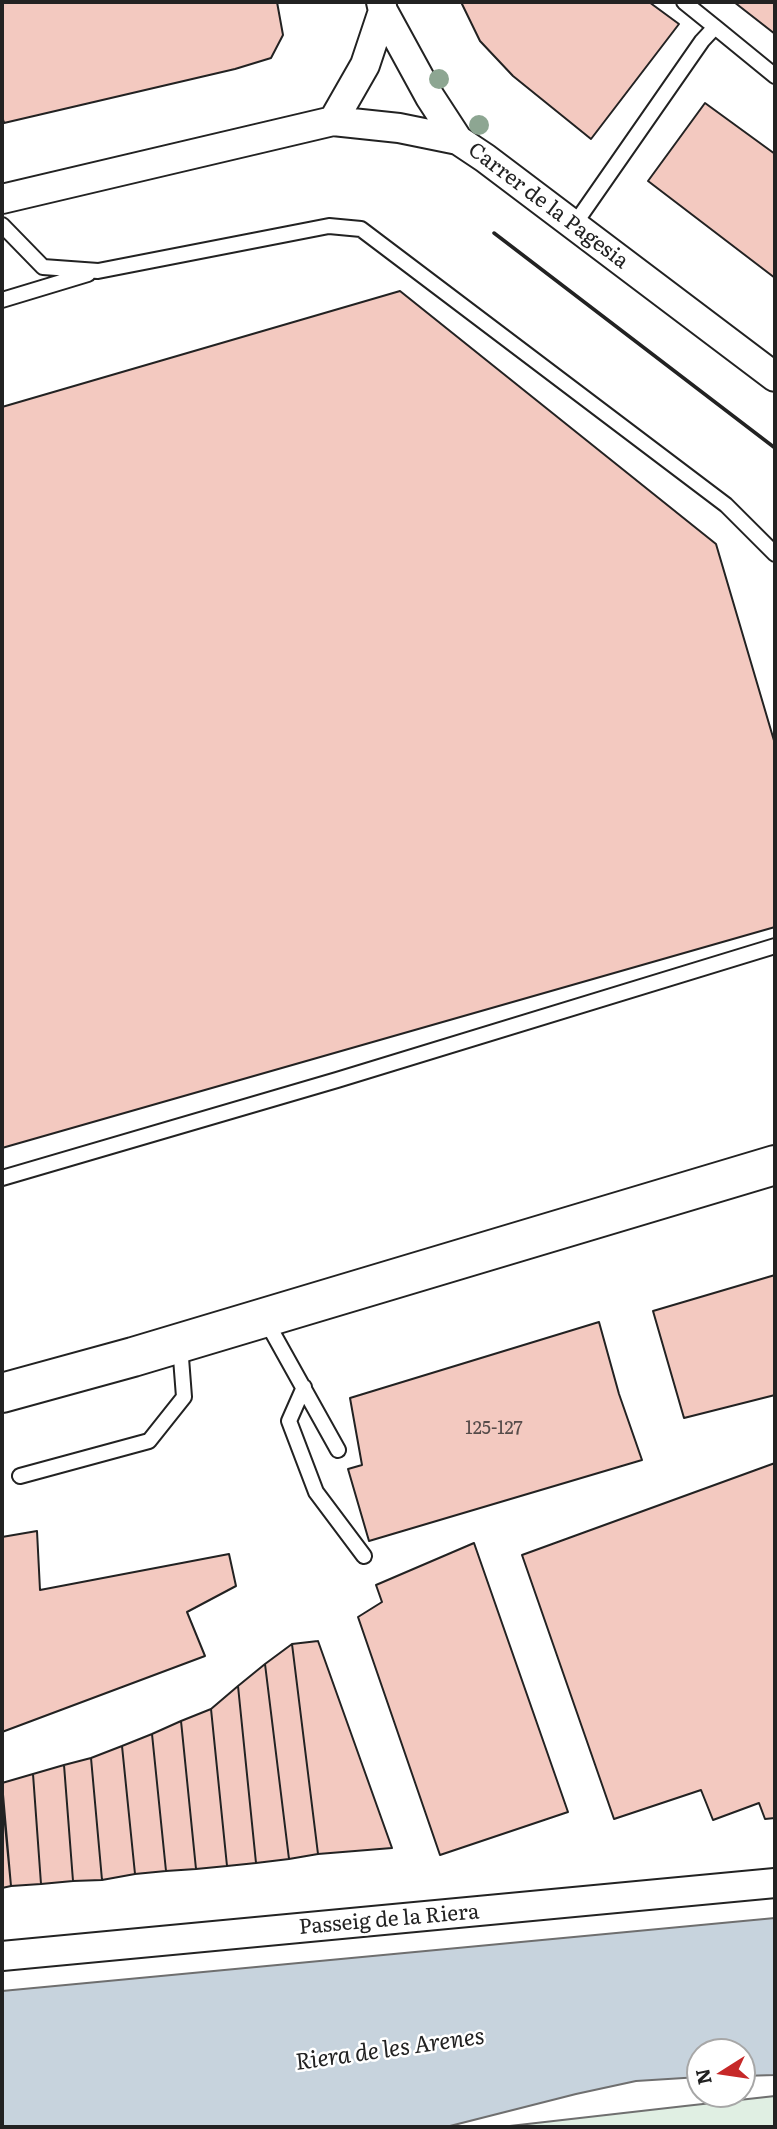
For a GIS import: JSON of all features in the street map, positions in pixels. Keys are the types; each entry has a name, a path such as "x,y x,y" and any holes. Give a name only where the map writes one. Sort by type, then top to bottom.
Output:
{"main road":[{"path":"2,1393 264,1318 775,1165"}],"street":[{"path":"333,121 365,65 382,6"},
{"path":"382,6 430,97 458,140"},
{"name":"Carrer de la Pagesia","path":"2,199 333,121 399,128 458,140 775,377"},
{"name":"Passeig de la Riera","path":"2,1956 775,1883"}],"lane":[{"path":"684,2 775,76"},
{"path":"574,225 702,41 715,27"},
{"path":"2,225 43,267 99,271"},
{"path":"2,300 99,271 329,226 361,229 726,505 775,554"},
{"path":"2,1178 337,1080 775,946"},
{"path":"264,1318 338,1450"},
{"path":"20,1476 149,1441 184,1397 179,1343"},
{"path":"304,1387 289,1421 316,1492 364,1556"}],"green space":[{"path":"775,2096 775,2127 501,2127 686,2106 686,2108 756,2108 756,2098"}],"water":[{"name":"Riera de les Arenes","path":"775,1918 775,2075 756,2076 756,2038 686,2038 686,2078 636,2081 446,2127 2,2127 2,1991"}],"building":[{"path":"2,2 277,2 283,35 271,58 235,69 4,123"},
{"path":"461,2 649,2 679,24 591,139 513,76 480,41"},
{"path":"734,2 775,2 775,34"},
{"path":"705,103 775,154 775,278 648,181"},
{"path":"400,291 716,544 775,744 775,927 2,1148 2,407"},
{"path":"775,1275 775,1395 684,1418 653,1311"},
{"path":"599,1322 619,1394 642,1460 369,1541 348,1469 362,1465 350,1398"},
{"path":"775,1463 775,1818 765,1819 759,1803 713,1820 701,1790 614,1819 522,1555"},
{"path":"37,1531 40,1590 229,1554 236,1586 187,1612 205,1656 2,1732 2,1537"},
{"path":"474,1543 568,1812 440,1855 358,1617 382,1602 376,1585"},
{"path":"318,1641 392,1848 318,1854 292,1644"},
{"path":"292,1644 318,1854 289,1859 265,1664"},
{"path":"265,1664 289,1859 256,1863 238,1686"},
{"path":"238,1686 256,1863 227,1866 211,1709"},
{"path":"211,1709 227,1866 196,1869 181,1721"},
{"path":"181,1721 196,1869 166,1871 152,1734"},
{"path":"152,1734 166,1871 135,1874 122,1746"},
{"path":"122,1746 135,1874 102,1880 91,1758"},
{"path":"91,1758 102,1880 73,1881 64,1765"},
{"path":"64,1765 73,1881 41,1884 33,1774"},
{"path":"33,1774 41,1884 11,1886 2,1783"},
{"path":"2,1794 11,1886 2,1888"}],"wall":[{"path":"494,233 775,448"}]}
